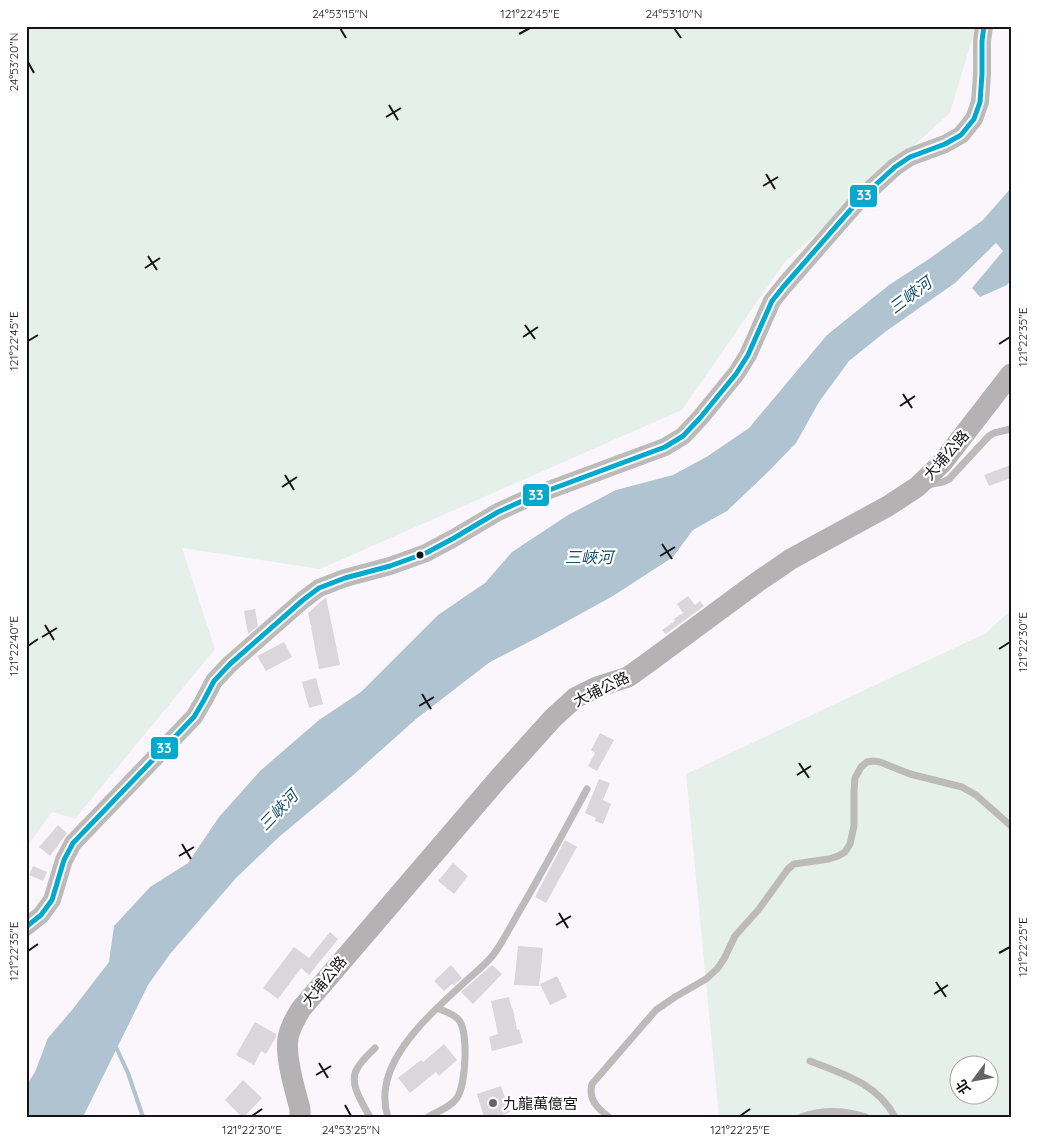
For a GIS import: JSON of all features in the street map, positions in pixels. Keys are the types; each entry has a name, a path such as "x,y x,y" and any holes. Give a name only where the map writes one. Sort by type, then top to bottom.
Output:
{"main road":[{"name":"大埔公路","path":"300,1117 300,1109 288,1058 288,1040 292,1024 300,1009 492,785 553,718 575,698 597,687 628,677 791,559 888,506 917,487 942,463 1011,374"}],"street":[{"path":"26,927 41,915 52,900 64,860 73,843 194,717 214,681 230,664 319,588 426,553 498,512 533,496 665,447 683,436 736,374 748,355 772,302 860,199 894,167 910,158 946,144 961,135 974,119 980,102 984,26"}],"lane":[{"path":"917,487 949,479 989,436 1011,429"},
{"path":"609,1117 597,1106 592,1098 590,1091 592,1084 646,1021 664,1004 699,983 717,969 735,936 759,910 788,869 794,864 830,859 845,852 850,844 854,826 855,778 861,767 867,762 880,762 910,774 962,787 976,795 1011,826"},
{"path":"388,1117 384,1098 385,1087 399,1051 437,1008 495,953 587,789"},
{"path":"428,1117 450,1105 456,1099 460,1092 464,1068 465,1036 463,1027 452,1014 437,1008"},
{"path":"370,1117 356,1088 354,1079 355,1071 375,1048"},
{"path":"810,1061 857,1080 874,1091 887,1104 895,1117"},
{"path":"801,1117 827,1110 839,1114 854,1113 866,1117"}],"shaded area":[{"path":"26,26 976,26 950,113 784,263 682,410 320,569 182,548 215,649 75,819 52,812 26,848"},
{"path":"1011,610 1011,1117 719,1117 686,774 986,633"}],"water":[{"name":"三峽河","path":"1011,188 1011,280 1007,285 980,297 972,288 1003,251 996,243 955,283 885,332 849,361 819,402 796,443 727,511 693,530 673,557 613,596 490,662 416,719 351,777 280,836 236,878 170,954 148,985 83,1117 26,1117 26,1086 35,1072 48,1038 109,962 114,926 150,887 188,863 219,817 260,771 319,720 361,692 438,615 485,583 512,552 568,515 616,490 673,475 708,456 749,428 827,335 889,285 983,220"}],"building":[{"path":"1011,465 1011,478 989,486 984,475"},
{"path":"688,596 695,605 700,601 704,606 666,634 662,630 683,613 677,604"},
{"path":"326,597 340,665 319,669 311,627 313,626 311,626 308,613"},
{"path":"255,609 258,626 248,634 244,611"},
{"path":"284,642 292,657 266,671 257,656"},
{"path":"316,678 323,704 309,708 302,682"},
{"path":"600,733 614,740 597,771 588,766 595,753 591,750"},
{"path":"599,779 610,783 603,800 611,804 603,824 595,821 596,818 585,813"},
{"path":"58,825 67,833 50,856 39,847"},
{"path":"565,840 577,847 546,903 535,897"},
{"path":"453,863 468,876 454,894 438,881"},
{"path":"33,866 47,872 43,881 29,875"},
{"path":"330,932 338,939 309,975 301,968 278,999 263,988 294,947 309,958"},
{"path":"518,946 543,948 539,986 514,985"},
{"path":"451,965 462,978 444,991 434,981"},
{"path":"492,965 502,974 473,1004 461,992"},
{"path":"557,976 567,997 550,1005 540,984"},
{"path":"509,997 517,1030 519,1029 523,1043 492,1051 489,1037 498,1034 491,1001"},
{"path":"255,1022 276,1034 276,1037 266,1054 261,1051 254,1065 236,1055"},
{"path":"444,1044 457,1060 439,1076 436,1072 410,1093 398,1078 421,1060 423,1062"},
{"path":"243,1080 262,1098 242,1117 225,1100"},
{"name":"九龍萬億宮","path":"501,1086 510,1112 497,1117 484,1117 477,1094"}],"waterway":[{"path":"115,1045 128,1073 143,1117"}],"transit line":[{"name":"33","path":"26,927 41,915 52,900 64,860 73,843 194,717 214,681 230,664 319,588 426,553 498,512 533,496 665,447 683,436 736,374 748,355 772,301 860,199 895,167 910,157 945,144 961,135 974,119 980,102 984,26"}],"place":[{"name":"九龍萬億宮","path":"493,1103"}]}
